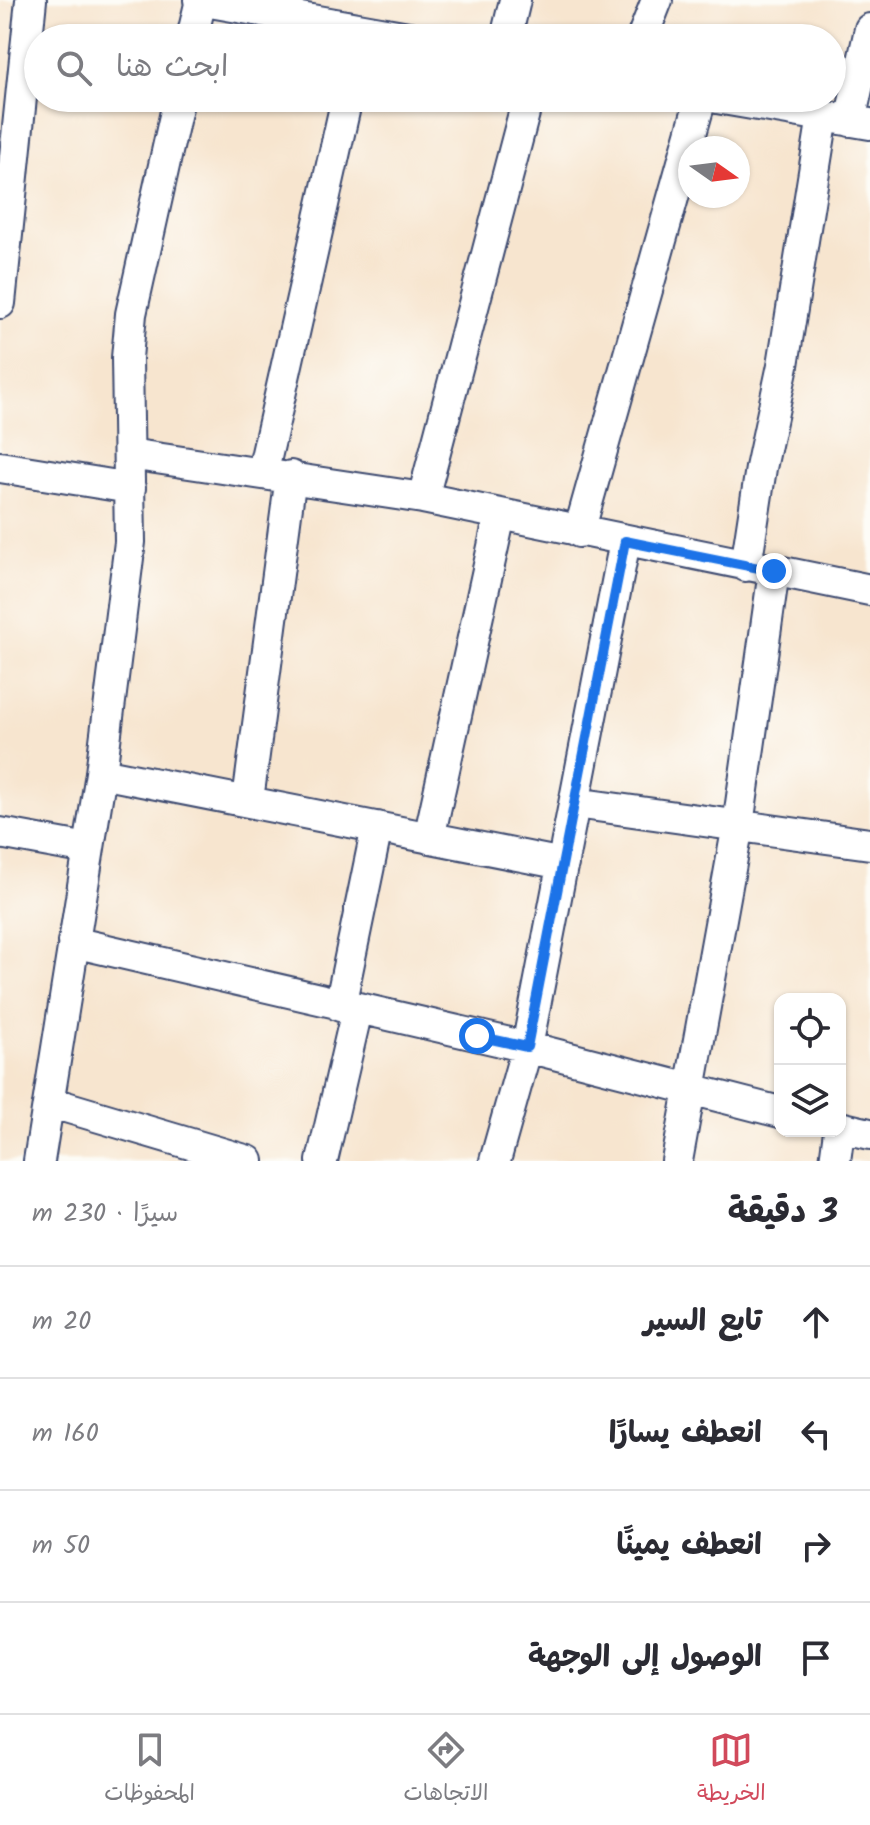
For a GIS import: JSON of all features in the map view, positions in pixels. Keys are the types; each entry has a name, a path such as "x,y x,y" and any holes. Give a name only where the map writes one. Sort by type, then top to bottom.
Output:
{"street":[{"path":"29,24 31,0"},
{"path":"195,24 200,0 329,11 348,24"},
{"path":"509,24 515,0"},
{"path":"648,24 657,0"},
{"path":"677,1161 738,825 760,569 761,468 785,354 870,29"},
{"path":"0,303 24,68"},
{"path":"39,1161 101,773 130,542 127,358 131,314 176,112"},
{"path":"248,800 277,474 344,112"},
{"path":"423,498 524,112"},
{"path":"579,532 697,112"},
{"path":"800,112 848,120"},
{"path":"129,454 423,498 870,590"},
{"path":"0,467 130,488"},
{"path":"429,838 500,515"},
{"path":"495,1161 527,1047 625,541"},
{"path":"101,773 563,864"},
{"path":"575,803 870,844"},
{"path":"322,1161 377,827"},
{"path":"0,833 88,849"},
{"path":"73,942 527,1047 774,1110"},
{"path":"49,1102 248,1161"},
{"path":"846,1130 870,1134"},
{"path":"835,1161 838,1137"}],"route":[{"path":"477,1036 527,1047 625,541 774,571"}]}
